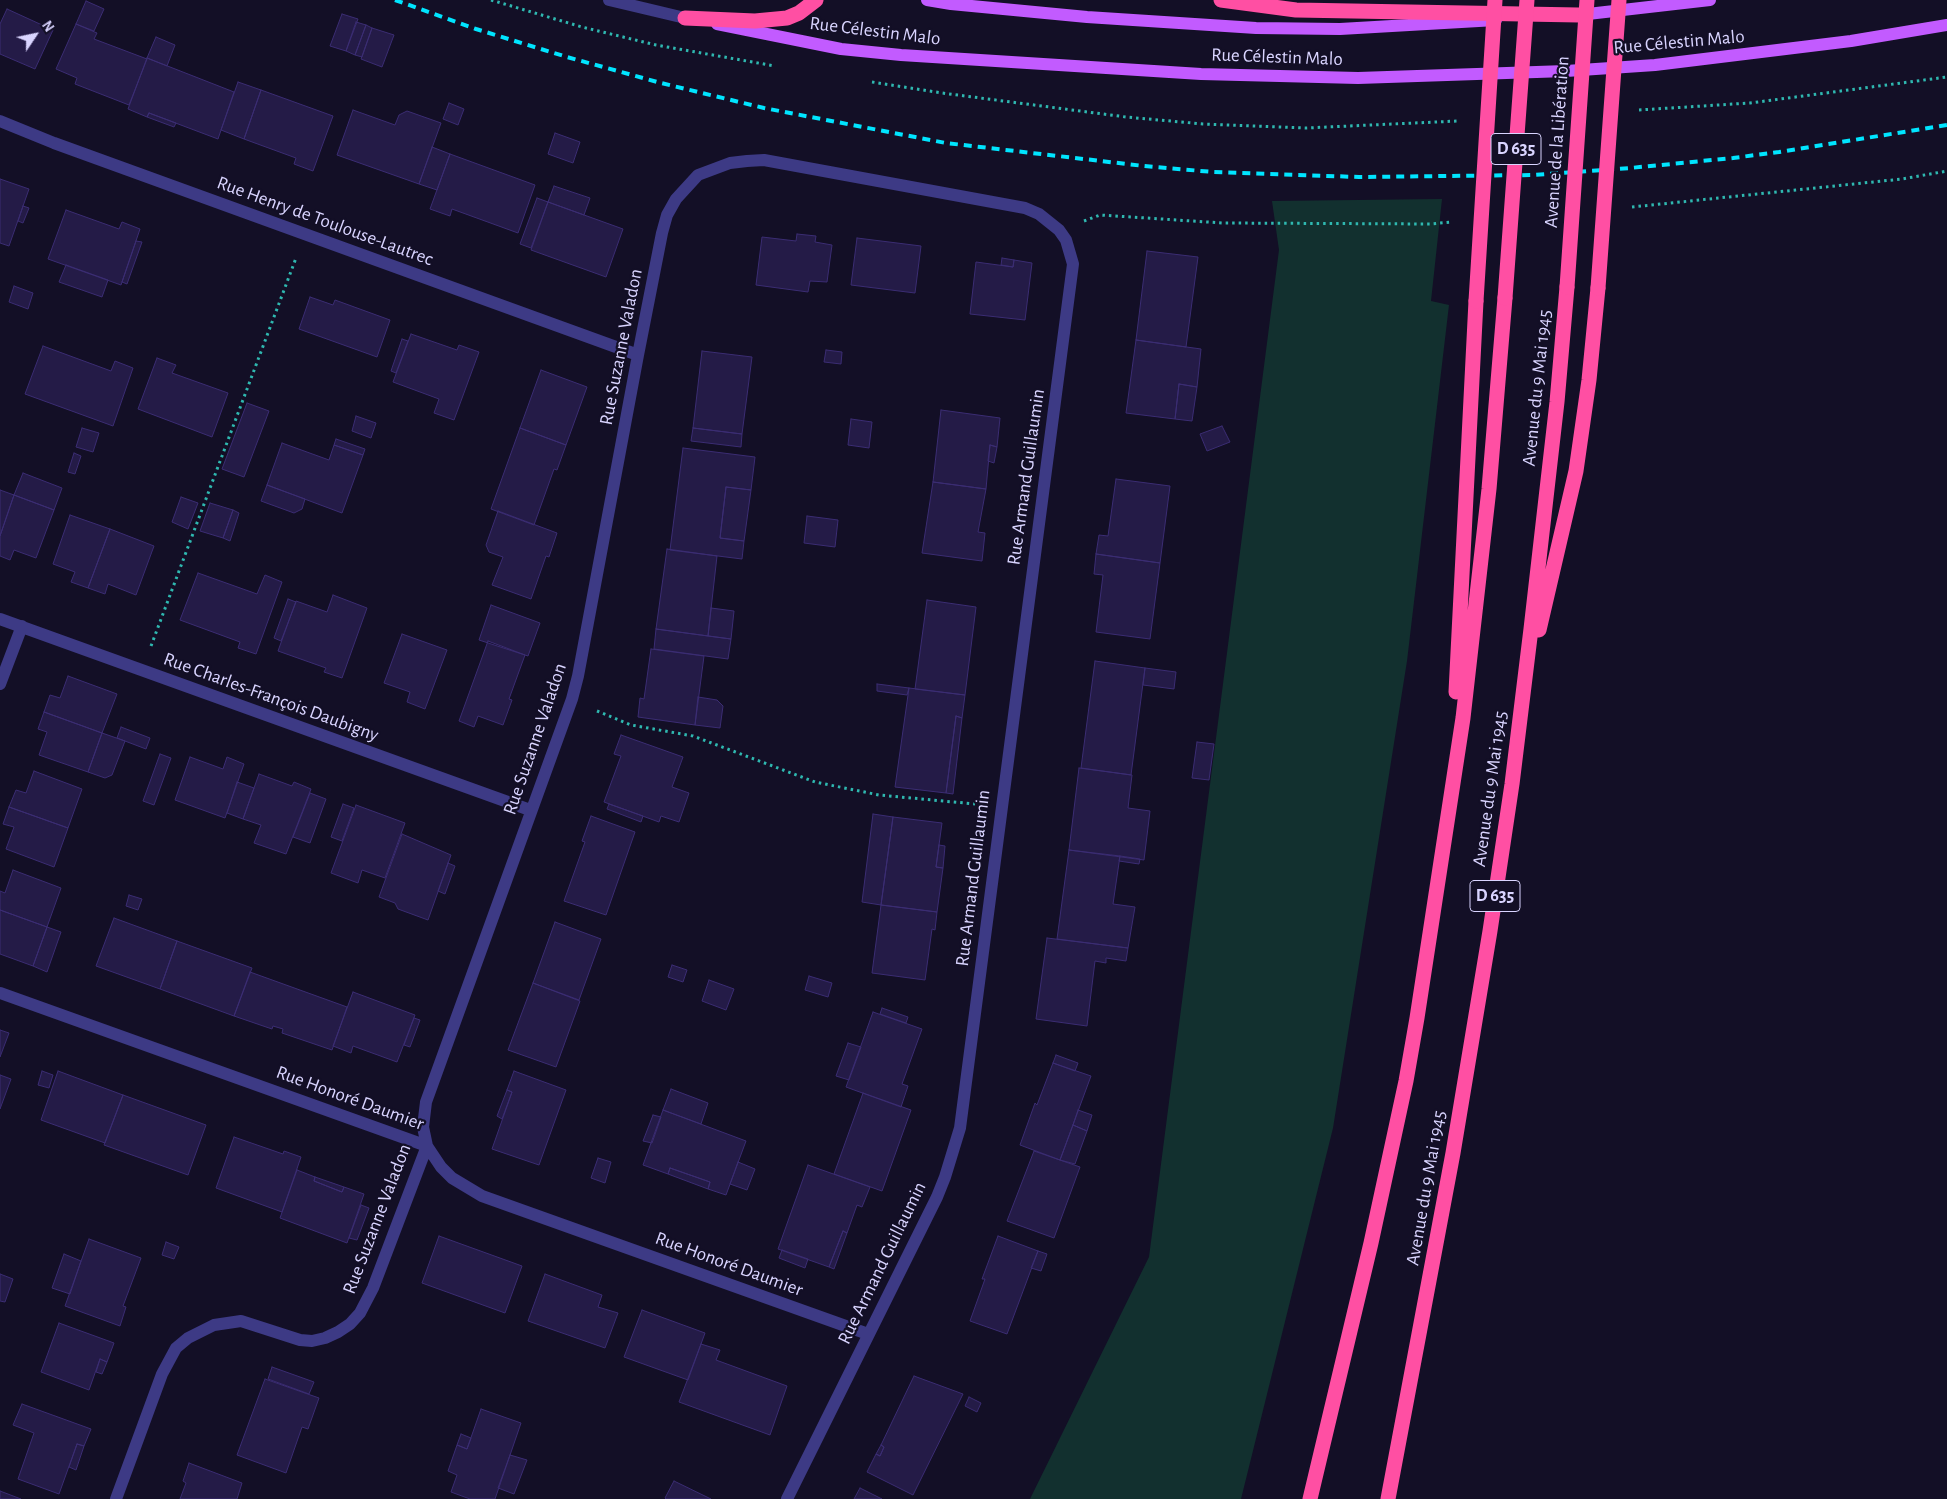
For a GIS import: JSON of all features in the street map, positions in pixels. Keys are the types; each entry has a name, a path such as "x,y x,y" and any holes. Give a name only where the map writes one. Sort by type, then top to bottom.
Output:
{"highway":[{"path":"685,18 755,21 787,18 800,13 816,0"},
{"path":"1221,0 1296,10 1579,14"},
{"path":"1451,796 1476,302 1495,0"},
{"name":"Avenue du 9 Mai 1945","path":"1310,1499 1360,1291 1406,1081 1463,718 1498,399 1527,0"},
{"name":"Avenue de la Libération","path":"1567,287 1587,0"},
{"path":"1521,706 1576,471 1589,380 1598,288 1619,0"},
{"name":"Avenue du 9 Mai 1945","path":"1388,1499 1454,1153 1490,931 1521,706 1557,402 1567,287"}],"main road":[{"name":"Rue Célestin Malo","path":"927,0 1128,21 1288,28 1379,27 1579,14 1710,0"},
{"name":"Rue Célestin Malo","path":"685,18 841,49 901,55 1201,74 1358,78 1566,71 1664,64 1833,44 1947,25"}],"street":[{"name":"Rue Célestin Malo","path":"609,0 685,18"},
{"name":"Rue Henry de Toulouse-Lautrec","path":"0,121 54,143 638,355"},
{"name":"Rue Suzanne Valadon","path":"116,1499 162,1374 176,1348 188,1338 214,1325 241,1321 300,1340 312,1341 325,1338 350,1324 360,1313 373,1288 427,1146 423,1126 426,1102 530,810 572,699 583,656 662,233 667,215 676,199 698,176 730,162 764,160 1010,204 1039,214 1059,230"},
{"name":"Rue Armand Guillaumin","path":"787,1499 937,1197 960,1128 1072,271 1071,251 1059,230"},
{"name":"Rue Charles-François Daubigny","path":"0,618 530,810"},
{"path":"0,684 22,626"},
{"name":"Rue Honoré Daumier","path":"0,993 427,1146 441,1167 452,1178 482,1196 868,1334"}],"path":[{"path":"142,670 305,233"},
{"path":"572,699 631,725 693,736 815,782 878,795 1001,807"}],"green space":[{"path":"1442,199 1431,301 1449,305 1407,661 1333,1128 1241,1499 1030,1499 1149,1257 1279,250 1272,201"}],"building":[{"path":"86,1 104,9 94,31 76,24"},
{"path":"7,9 53,30 35,69 0,54 0,24"},
{"path":"342,14 358,19 346,51 330,46"},
{"path":"356,22 366,25 355,55 346,51"},
{"path":"76,24 97,33 94,39 147,59 129,105 75,84 77,78 56,69"},
{"path":"366,25 372,28 362,57 355,55"},
{"path":"372,28 394,35 382,67 361,59"},
{"path":"156,37 175,45 167,66 147,58"},
{"path":"147,58 234,92 218,139 149,113 147,117 128,109"},
{"path":"238,82 261,90 244,139 221,130"},
{"path":"261,90 333,116 313,171 294,164 296,158 244,139"},
{"path":"449,103 464,109 458,125 443,119"},
{"path":"353,110 395,125 399,115 407,111 441,123 419,184 337,155"},
{"path":"149,113 176,123 174,127 147,117"},
{"path":"555,133 580,142 573,163 548,154"},
{"path":"432,147 450,154 437,190 419,184"},
{"path":"450,154 535,185 518,233 452,209 450,216 430,209"},
{"path":"0,179 29,189 9,246 0,243"},
{"path":"554,186 590,198 584,215 548,202"},
{"path":"537,198 548,202 531,248 520,244"},
{"path":"548,202 623,229 606,277 531,250"},
{"path":"23,206 29,208 23,223 18,221"},
{"path":"66,210 119,229 122,222 140,229 121,285 48,259"},
{"path":"797,234 816,236 815,242 832,245 827,282 810,281 808,292 756,285 762,237 796,241"},
{"path":"857,238 921,246 915,293 851,285"},
{"path":"136,241 142,242 127,284 122,282"},
{"path":"1147,251 1198,257 1186,347 1136,340"},
{"path":"1002,258 1014,260 1013,267 1001,265"},
{"path":"1014,260 1032,263 1025,320 970,314 976,262 1013,267"},
{"path":"66,265 108,280 102,297 59,282"},
{"path":"14,286 33,293 28,309 9,302"},
{"path":"310,297 333,305 335,300 390,320 377,357 299,329"},
{"path":"411,334 457,350 459,345 479,352 454,420 434,413 439,399 393,382"},
{"path":"402,339 408,341 396,373 391,371"},
{"path":"1136,340 1201,349 1197,387 1179,384 1175,419 1126,413"},
{"path":"43,346 111,371 115,361 133,368 113,426 25,394"},
{"path":"826,350 842,352 841,364 824,362"},
{"path":"702,351 752,357 742,434 693,428"},
{"path":"157,358 176,365 172,373 228,393 212,437 138,409"},
{"path":"541,370 587,387 566,445 520,428"},
{"path":"1179,384 1197,387 1192,421 1175,419"},
{"path":"247,403 269,411 244,477 222,469"},
{"path":"941,410 1000,418 997,447 990,445 986,489 933,482"},
{"path":"356,416 376,423 371,438 352,431"},
{"path":"851,419 872,422 869,448 848,445"},
{"path":"1222,426 1230,442 1207,451 1200,434"},
{"path":"82,428 99,433 93,452 76,447"},
{"path":"520,428 566,445 557,470 554,469 534,525 491,509"},
{"path":"693,428 742,434 741,447 691,441"},
{"path":"336,439 365,449 363,455 334,445"},
{"path":"282,443 329,460 334,445 363,455 342,513 267,485"},
{"path":"990,445 997,447 994,463 988,461"},
{"path":"683,448 755,457 751,490 726,487 720,538 744,541 742,559 670,550"},
{"path":"74,453 81,456 75,474 68,472"},
{"path":"23,473 62,488 54,510 14,495"},
{"path":"1116,479 1170,486 1160,563 1096,554 1099,535 1108,536"},
{"path":"933,482 986,489 978,532 985,533 982,561 922,553"},
{"path":"267,485 305,499 302,509 294,513 261,501"},
{"path":"726,487 751,490 744,541 720,538"},
{"path":"0,490 14,495 0,536"},
{"path":"14,495 54,510 36,558 14,550 10,560 0,556 0,536"},
{"path":"181,497 198,503 188,529 172,522"},
{"path":"210,503 233,510 223,538 200,531"},
{"path":"233,510 239,513 230,541 223,538"},
{"path":"498,511 557,533 549,557 546,556 531,599 492,585 503,557 489,552 486,545"},
{"path":"70,515 110,529 88,588 71,582 75,572 53,564"},
{"path":"807,516 838,520 835,547 804,543"},
{"path":"110,529 154,546 136,595 108,584 105,594 88,588"},
{"path":"667,549 717,556 708,636 656,629"},
{"path":"1096,554 1160,563 1150,639 1096,632 1103,575 1094,574"},
{"path":"198,573 257,594 265,575 282,582 256,654 238,648 240,642 180,620"},
{"path":"333,595 367,608 342,678 324,672 326,668 278,651 296,601 327,612"},
{"path":"288,599 296,602 281,641 274,638"},
{"path":"927,600 976,607 965,695 915,689"},
{"path":"491,605 540,623 528,656 479,640"},
{"path":"711,608 734,611 731,639 708,636"},
{"path":"656,629 731,639 728,659 654,649"},
{"path":"402,634 447,650 425,709 407,702 410,692 384,683"},
{"path":"488,641 525,655 509,699 512,700 503,725 478,716 474,727 459,721"},
{"path":"651,649 704,656 695,725 638,717 640,698 644,699"},
{"path":"1095,661 1145,668 1131,775 1081,768"},
{"path":"1145,668 1176,672 1174,689 1143,685"},
{"path":"68,676 117,694 102,733 44,712 50,695 60,698"},
{"path":"877,684 909,688 907,695 877,691"},
{"path":"909,688 965,695 962,718 956,716 946,793 895,787"},
{"path":"698,697 717,700 723,706 720,728 695,725"},
{"path":"44,712 102,733 88,772 39,755 47,732 38,729"},
{"path":"956,716 962,718 953,794 946,793"},
{"path":"121,727 150,738 146,749 117,738"},
{"path":"102,733 125,741 112,775 105,778 88,772"},
{"path":"621,735 683,757 672,787 689,793 679,822 661,816 659,822 604,802 621,756 614,754"},
{"path":"1197,742 1214,744 1209,780 1192,778"},
{"path":"160,754 171,758 154,805 143,801"},
{"path":"190,757 223,769 227,757 244,764 225,818 175,800"},
{"path":"1079,768 1132,775 1128,808 1150,811 1144,860 1069,850"},
{"path":"34,771 82,789 68,828 9,807 16,790 26,793"},
{"path":"259,774 292,786 294,782 311,789 286,854 254,843 261,825 243,819"},
{"path":"237,782 254,788 243,819 227,813"},
{"path":"310,793 326,799 310,843 293,837"},
{"path":"343,804 354,808 342,841 331,837"},
{"path":"609,804 643,816 641,822 607,809"},
{"path":"356,805 405,823 385,878 362,870 358,883 331,873"},
{"path":"9,807 68,828 54,867 6,849 14,827 3,824"},
{"path":"873,814 893,817 881,905 862,902"},
{"path":"591,816 635,832 606,915 564,901 585,842 582,841"},
{"path":"893,817 942,823 936,867 943,868 937,912 881,905"},
{"path":"402,834 451,855 428,920 398,909 395,903 379,897"},
{"path":"939,845 945,846 943,868 936,867"},
{"path":"1069,850 1120,856 1113,904 1135,907 1128,948 1057,939"},
{"path":"1120,856 1140,859 1139,864 1119,861"},
{"path":"448,863 455,866 445,894 438,891"},
{"path":"13,870 61,888 47,927 0,910 0,891 5,893"},
{"path":"129,895 142,899 138,910 126,906"},
{"path":"881,905 937,912 935,930 932,929 925,980 872,973"},
{"path":"0,910 47,927 33,966 0,954"},
{"path":"114,918 177,941 160,989 96,966"},
{"path":"555,922 601,939 579,1000 533,983"},
{"path":"47,927 61,932 47,972 33,966"},
{"path":"1047,938 1128,948 1126,961 1106,958 1106,963 1095,961 1087,1026 1036,1019"},
{"path":"177,941 252,968 234,1016 160,989"},
{"path":"672,965 687,970 683,982 668,977"},
{"path":"250,972 347,1007 332,1050 282,1033 283,1029 273,1026 272,1029 234,1016"},
{"path":"809,976 832,983 828,997 805,990"},
{"path":"709,980 734,989 726,1010 702,1001"},
{"path":"533,983 580,1001 556,1067 508,1050"},
{"path":"353,992 415,1015 397,1062 353,1046 351,1053 333,1046"},
{"path":"882,1008 908,1017 906,1023 880,1014"},
{"path":"873,1012 922,1029 902,1084 908,1086 901,1107 846,1087"},
{"path":"414,1018 420,1020 410,1047 404,1045"},
{"path":"0,1030 9,1033 0,1057"},
{"path":"848,1043 861,1047 849,1080 836,1076"},
{"path":"1056,1055 1078,1063 1075,1071 1053,1063"},
{"path":"1053,1063 1091,1076 1060,1160 1020,1145 1035,1103 1037,1105"},
{"path":"42,1071 53,1075 49,1088 38,1085"},
{"path":"58,1071 123,1095 105,1143 41,1120"},
{"path":"514,1071 566,1090 539,1165 492,1149 512,1092 507,1090"},
{"path":"0,1075 11,1079 0,1109"},
{"path":"671,1089 708,1103 701,1124 663,1110"},
{"path":"507,1090 512,1092 502,1119 497,1116"},
{"path":"863,1093 911,1110 882,1191 834,1174"},
{"path":"123,1095 206,1125 188,1175 104,1145"},
{"path":"663,1110 746,1141 726,1195 708,1189 710,1182 670,1168 668,1174 643,1165"},
{"path":"1078,1110 1092,1115 1087,1131 1073,1125"},
{"path":"653,1115 661,1117 652,1143 643,1141"},
{"path":"1073,1125 1087,1131 1075,1164 1060,1160"},
{"path":"234,1137 283,1154 284,1151 301,1157 282,1212 216,1188"},
{"path":"1034,1151 1080,1167 1054,1238 1007,1221"},
{"path":"598,1158 611,1162 605,1183 591,1178"},
{"path":"738,1162 755,1169 747,1190 730,1184"},
{"path":"808,1165 870,1187 862,1207 857,1205 847,1233 843,1231 829,1267 778,1249"},
{"path":"670,1168 710,1182 708,1189 668,1174"},
{"path":"297,1170 315,1177 314,1181 342,1192 344,1187 364,1194 347,1243 280,1218"},
{"path":"315,1177 344,1187 342,1192 314,1181"},
{"path":"361,1205 369,1208 357,1240 349,1238"},
{"path":"843,1231 847,1233 834,1269 829,1267"},
{"path":"439,1236 522,1266 505,1313 422,1283"},
{"path":"998,1236 1038,1251 1007,1334 970,1321 985,1279 982,1279"},
{"path":"89,1239 141,1258 123,1306 126,1307 120,1326 65,1306"},
{"path":"166,1242 179,1247 174,1259 162,1255"},
{"path":"782,1250 808,1259 805,1268 779,1258"},
{"path":"1038,1251 1047,1254 1041,1271 1031,1268"},
{"path":"64,1254 81,1261 70,1294 52,1288"},
{"path":"0,1274 13,1279 5,1302 0,1301"},
{"path":"545,1274 602,1295 598,1307 618,1313 605,1348 528,1321"},
{"path":"642,1310 705,1333 688,1380 624,1357"},
{"path":"59,1323 114,1343 107,1362 100,1359 89,1390 41,1372"},
{"path":"701,1344 720,1350 716,1360 787,1386 770,1435 679,1402"},
{"path":"100,1359 107,1362 102,1374 96,1372"},
{"path":"272,1367 314,1382 309,1394 268,1379"},
{"path":"914,1376 963,1394 913,1495 867,1472 876,1454 880,1456 884,1447 881,1445"},
{"path":"265,1379 319,1398 308,1429 302,1427 286,1473 237,1455"},
{"path":"969,1397 981,1403 977,1412 965,1406"},
{"path":"22,1404 91,1429 84,1446 77,1444 59,1494 18,1479 34,1433 13,1425"},
{"path":"481,1409 521,1423 495,1499 470,1499 451,1492 457,1475 448,1471 457,1445 467,1449"},
{"path":"461,1434 471,1438 467,1449 457,1445"},
{"path":"77,1444 84,1446 76,1470 69,1467"},
{"path":"881,1445 884,1447 880,1456 876,1454"},
{"path":"510,1455 527,1460 514,1494 498,1488"},
{"path":"189,1463 242,1483 237,1499 180,1499 186,1483 183,1481"},
{"path":"674,1481 711,1499 666,1499"},
{"path":"860,1488 882,1499 854,1499"},
{"path":"0,1491 21,1499 0,1499"}],"railway":[{"path":"395,0 476,29 567,57 661,83 764,108 946,143 1213,172 1359,177 1534,175 1733,158 1947,125"}]}
